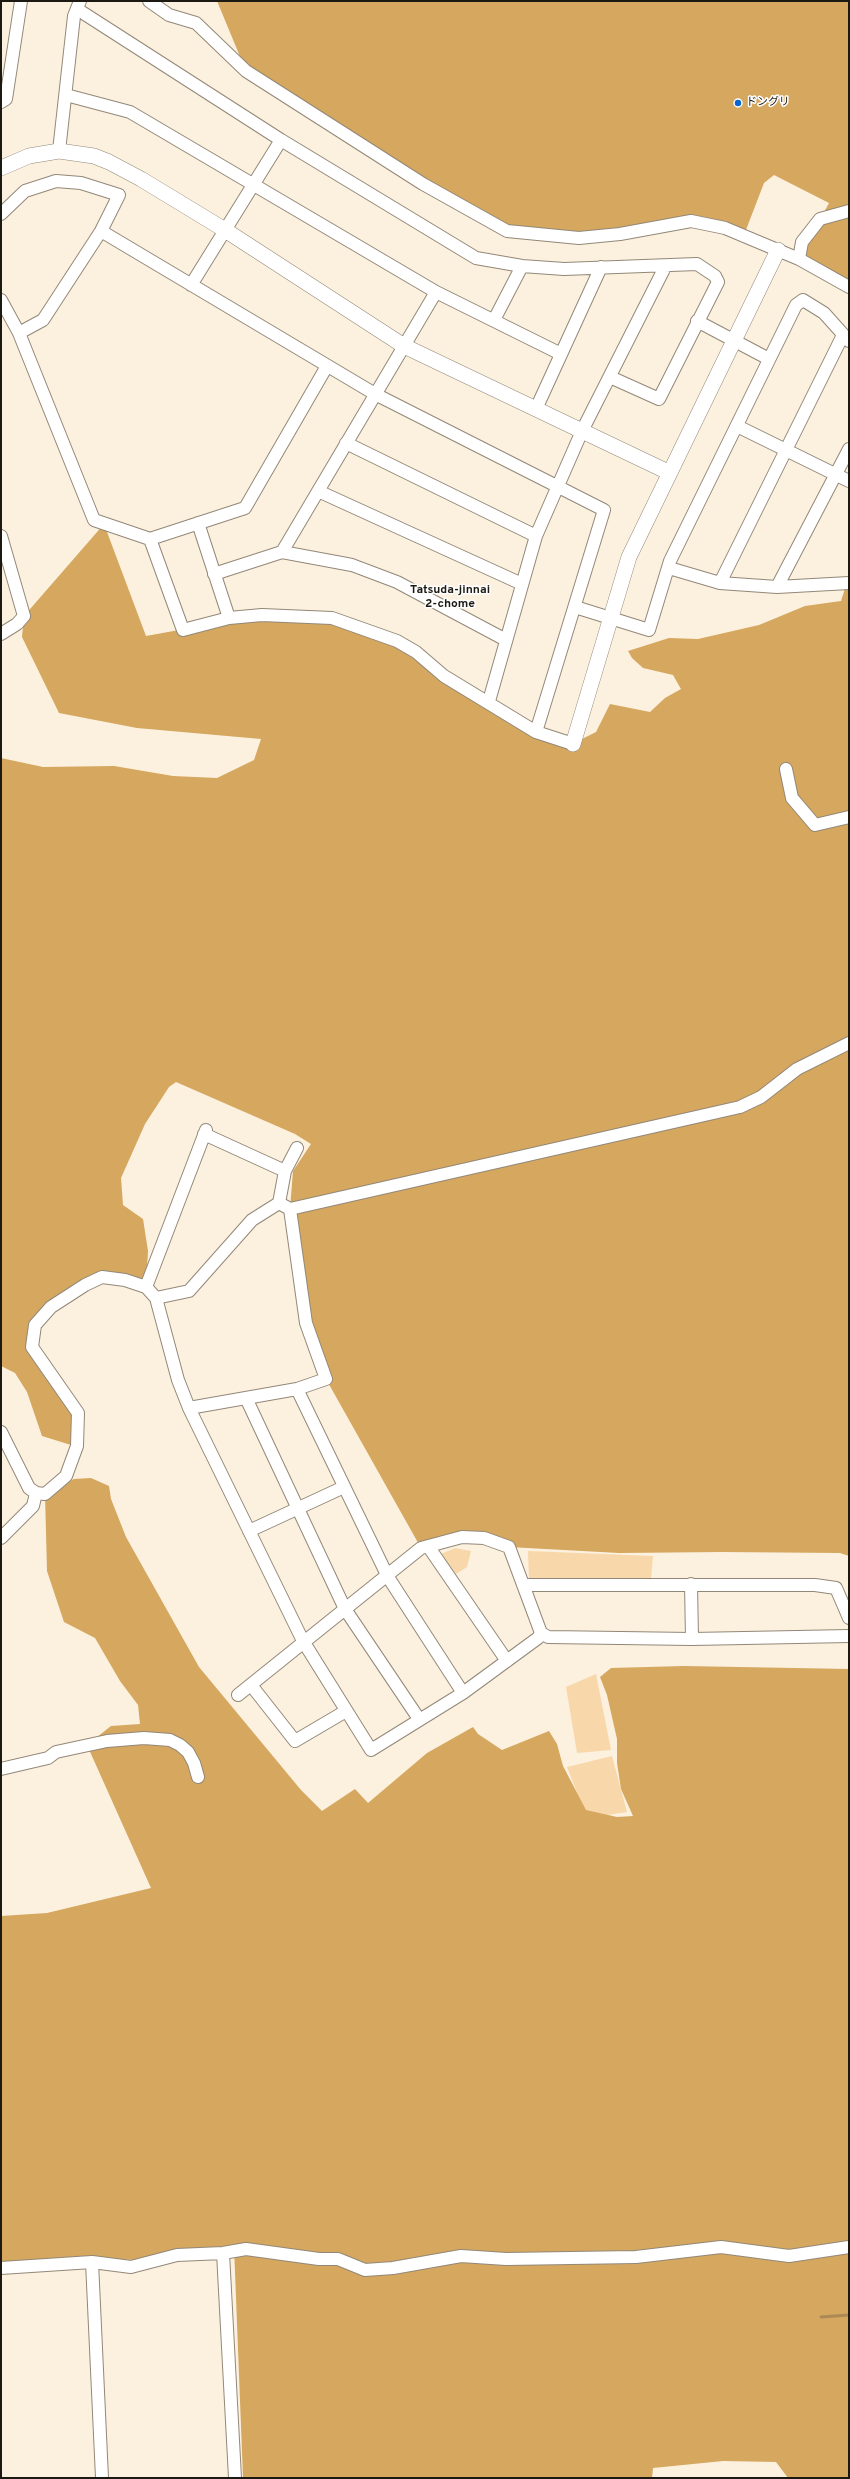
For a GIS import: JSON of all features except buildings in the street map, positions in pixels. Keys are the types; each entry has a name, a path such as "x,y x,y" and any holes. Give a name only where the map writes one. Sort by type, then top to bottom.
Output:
{"street":[{"path":"1,102 6,99 21,1"},
{"path":"149,1 169,15 196,23 246,71 423,184 507,231 579,238 620,234 691,221 725,228 778,250 799,259 839,280 849,287"},
{"path":"59,151 78,5 281,140 476,258 522,266 564,269 601,267 666,267 697,264 715,276 718,282 659,399 610,378"},
{"path":"66,95 130,112 436,292 561,354"},
{"path":"191,284 281,140"},
{"path":"1,168 29,156 59,151 94,156 124,169 225,230 404,346 668,472"},
{"path":"1,214 18,196 32,187 56,181 81,183 119,195 101,231 43,320 19,333"},
{"path":"799,259 802,242 820,219 849,211"},
{"path":"101,231 375,394 604,510 536,732"},
{"path":"150,539 183,630 229,618 300,615 332,618 360,626 416,652 444,676 489,701 536,732 572,744 629,557 668,472 778,250"},
{"path":"494,320 522,266"},
{"path":"536,409 601,267"},
{"path":"489,701 536,536 582,431 666,267"},
{"path":"282,552 436,292"},
{"path":"1,300 19,333 94,520 150,539 245,508 328,366"},
{"path":"574,607 611,620 649,630 669,568 769,358 796,305 803,300 824,313 846,338 787,450 720,583"},
{"path":"697,321 769,358"},
{"path":"737,426 849,480"},
{"path":"346,443 536,536"},
{"path":"778,588 849,449"},
{"path":"318,492 522,584"},
{"path":"198,523 229,618"},
{"path":"1,536 24,616 17,624 1,634"},
{"path":"214,574 282,552 352,565 382,576 506,640"},
{"path":"669,568 720,583 778,588 849,583"},
{"path":"786,769 792,798 815,826 849,817"},
{"path":"279,1203 290,1209 740,1107 761,1097 797,1069 849,1043"},
{"path":"146,1287 205,1132 286,1171"},
{"path":"156,1298 190,1291 221,1252 252,1220 279,1203 286,1171 297,1148"},
{"path":"189,1408 297,1389 326,1380 306,1323 290,1209"},
{"path":"1,1432 29,1488 36,1493 44,1494 66,1476 77,1446 79,1426 78,1413 32,1347 35,1325 51,1307 85,1284 102,1277 125,1280 146,1287 156,1298 178,1380 189,1408 303,1642 371,1750 463,1693 538,1638 541,1633"},
{"path":"297,1389 388,1576 463,1693"},
{"path":"246,1398 298,1509 313,1545 345,1609 419,1720"},
{"path":"249,1531 344,1487"},
{"path":"1,1538 33,1506 36,1493"},
{"path":"238,1695 421,1548 462,1537 494,1540 509,1547 541,1633 548,1637 692,1639 849,1636"},
{"path":"428,1546 508,1661"},
{"path":"691,1584 692,1639"},
{"path":"524,1585 803,1584 836,1588 849,1618"},
{"path":"251,1684 296,1741 346,1711"},
{"path":"1,1769 48,1758 56,1752 107,1741 144,1738 170,1740 180,1745 188,1752 194,1763 198,1777"},
{"path":"1,2268 92,2262 131,2267 177,2255 223,2253 246,2249 318,2259 338,2259 365,2270 393,2268 461,2256 506,2259 636,2257 721,2247 789,2256 849,2247"},
{"path":"223,2253 235,2478"},
{"path":"92,2262 102,2478"}],"shaded area":[{"path":"217,1 849,1 849,287 799,259 829,203 774,175 764,183 744,235 692,222 620,234 507,231 246,71"},
{"path":"104,524 146,636 262,615 360,626 489,701 572,744 596,732 610,704 650,712 665,698 681,689 673,675 643,668 632,658 628,651 669,638 698,639 759,625 805,606 841,601 849,576 849,1556 840,1553 619,1553 509,1547 484,1538 421,1548 326,1379 312,1343 290,1209 293,1171 311,1144 295,1134 176,1082 169,1087 145,1124 121,1178 123,1205 143,1219 148,1251 146,1287 102,1277 41,1316 32,1347 79,1426 71,1445 42,1436 27,1392 15,1373 1,1366 1,758 43,767 114,766 173,776 217,778 254,760 261,739 137,728 59,713 22,637 24,616"},
{"path":"91,1478 109,1486 111,1499 126,1537 199,1667 301,1790 322,1811 355,1789 368,1803 427,1753 473,1727 478,1734 502,1750 549,1731 557,1744 563,1766 586,1810 617,1817 633,1816 621,1789 617,1763 617,1739 607,1695 600,1677 611,1668 684,1666 849,1669 849,2478 788,2478 776,2462 723,2461 653,2468 652,2478 243,2478 234,2246 180,2249 137,2260 79,2258 1,2264 1,1916 47,1913 151,1888 87,1745 111,1726 140,1724 138,1705 120,1681 95,1638 64,1622 47,1571 45,1494 74,1479"},
{"path":"455,1548 471,1551 467,1567 456,1574 441,1554"},
{"path":"528,1551 653,1556 651,1579 529,1580"},
{"path":"596,1674 611,1750 577,1753 566,1687"},
{"path":"612,1756 627,1812 587,1818 567,1767"}],"waterway":[{"path":"821,2317 849,2315"}],"place":[{"name":"ドングリ","path":"738,103"}],"district":[{"name":"Tatsuda-jinnai 2-chome","path":"450,598"}]}
